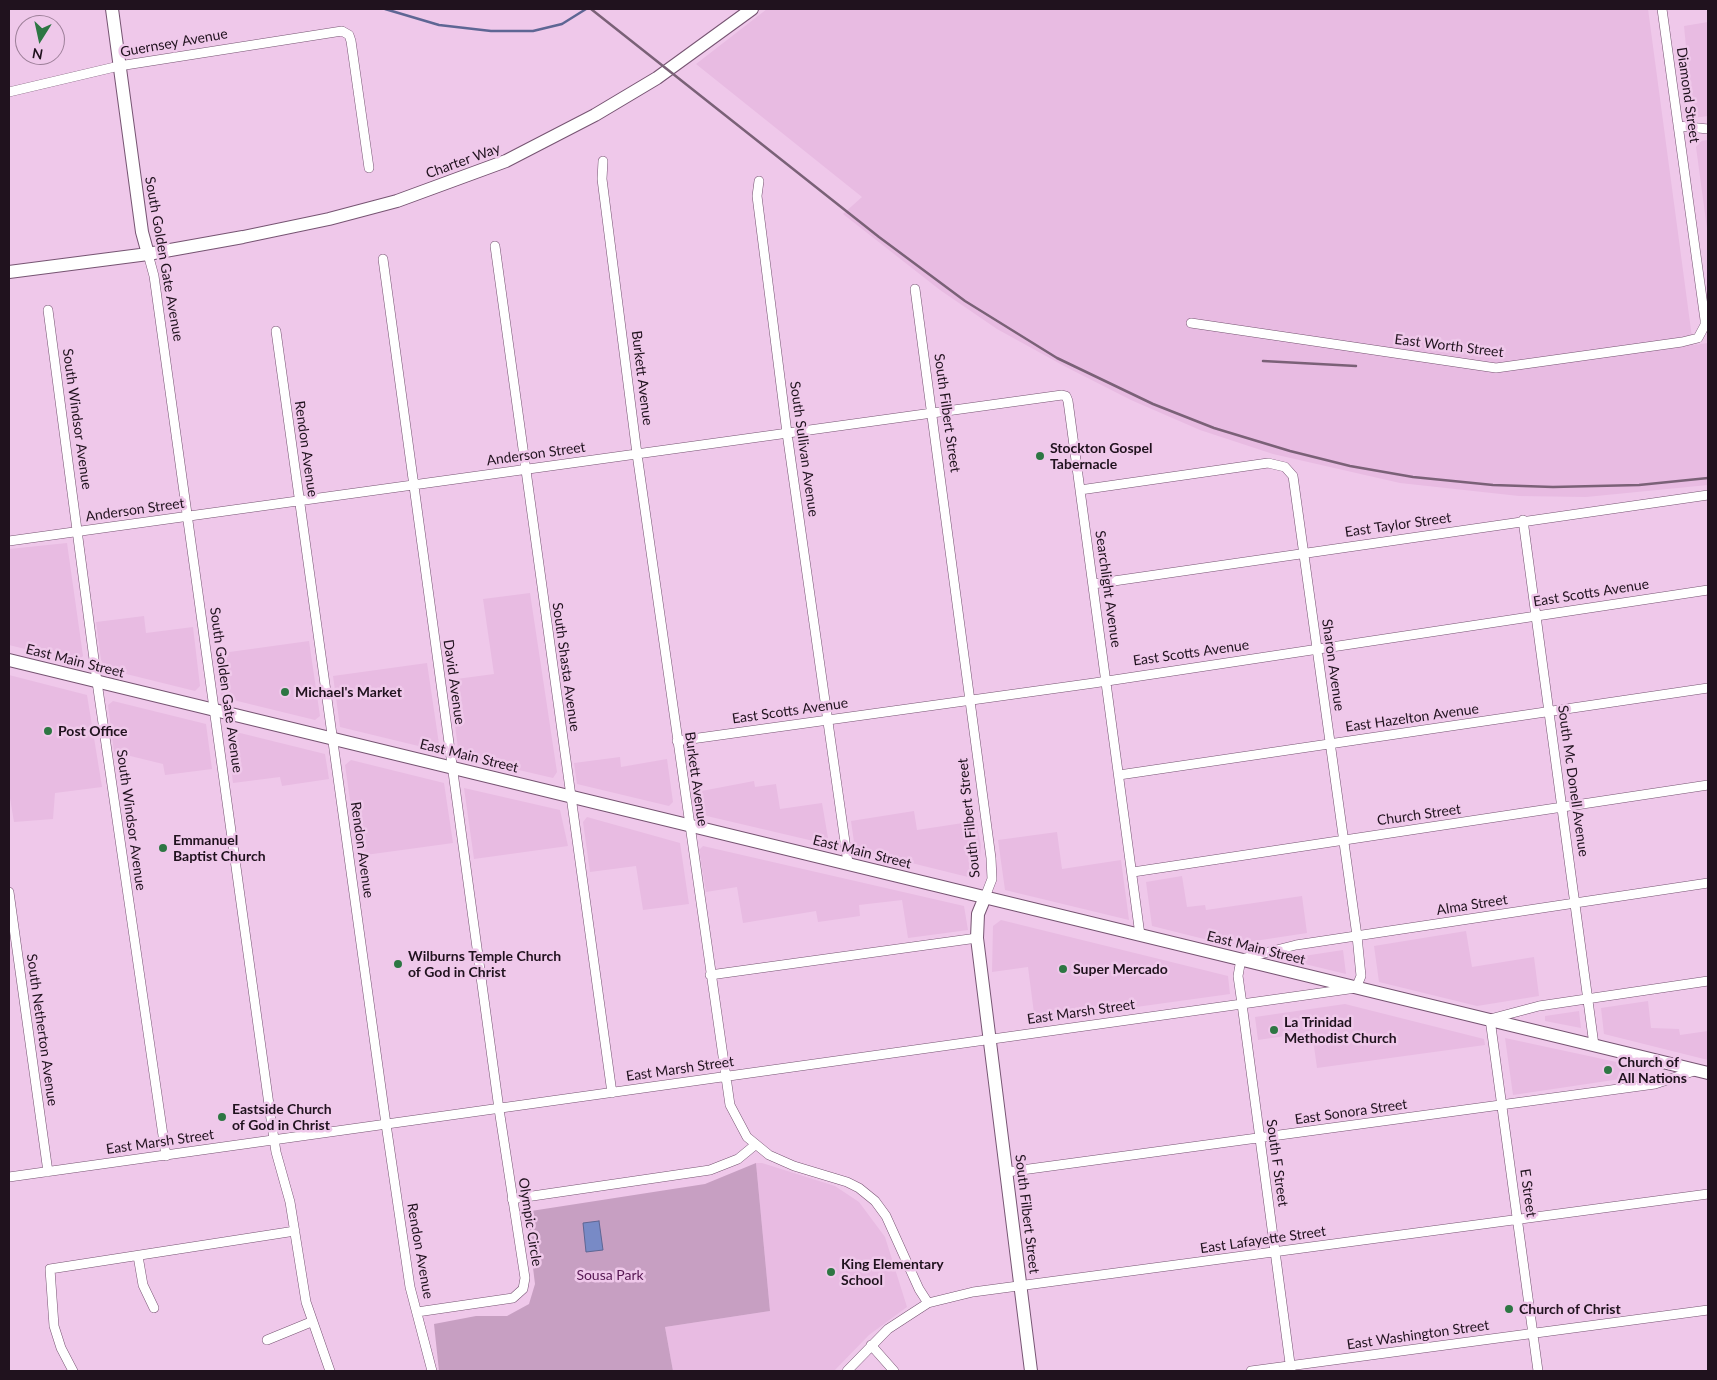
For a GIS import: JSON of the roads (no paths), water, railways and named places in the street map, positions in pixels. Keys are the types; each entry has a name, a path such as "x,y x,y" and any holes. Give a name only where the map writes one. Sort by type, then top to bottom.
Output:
{"main road":[{"name":"South Golden Gate Avenue","path":"112,9 142,232 148,254"},
{"name":"Charter Way","path":"9,272 148,254 329,219 397,201 506,161 595,115 656,78 752,9"},
{"name":"East Main Street","path":"9,660 1703,1072"},
{"name":"South Filbert Street","path":"985,897 978,916 977,938 1031,1371"}],"street":[{"name":"Diamond Street","path":"1662,9 1705,320 1702,334"},
{"name":"Guernsey Avenue","path":"9,92 119,66 327,32 346,32 351,41 369,168"},
{"path":"1679,126 1708,129"},
{"name":"Burkett Avenue","path":"603,161 602,179 637,454 724,1077 733,1114 747,1137 755,1145 784,1162 847,1182 871,1198 886,1216 919,1288 928,1303"},
{"name":"South Sullivan Avenue","path":"759,181 758,196 788,433 848,863"},
{"name":"South Shasta Avenue","path":"495,246 612,1092"},
{"name":"South Golden Gate Avenue","path":"148,254 154,276 274,1140 295,1231 306,1302 311,1322 330,1371"},
{"name":"David Avenue","path":"383,259 499,1108"},
{"name":"South Filbert Street","path":"915,289 991,858 992,879 985,897"},
{"name":"South Windsor Avenue","path":"48,310 79,531 97,682 166,1156"},
{"name":"East Worth Street","path":"1190,322 1496,368 1682,342 1698,338 1702,334"},
{"name":"Rendon Avenue","path":"276,331 410,1287 432,1371"},
{"name":"Anderson Street","path":"9,541 1062,395 1066,396"},
{"name":"Searchlight Avenue","path":"1066,396 1120,775 1140,935"},
{"name":"Sharon Avenue","path":"1080,490 1268,462 1285,467 1292,476 1356,936 1361,976 1356,988"},
{"name":"East Taylor Street","path":"1093,584 1523,520 1708,495"},
{"name":"South Mc Donell Avenue","path":"1523,520 1594,1045"},
{"name":"East Scotts Avenue","path":"677,741 1106,680 1708,590"},
{"name":"East Hazelton Avenue","path":"1120,775 1708,688"},
{"name":"Church Street","path":"1133,872 1708,786"},
{"name":"Alma Street","path":"1241,959 1296,945 1708,883"},
{"name":"South Netherton Avenue","path":"9,892 48,1172"},
{"path":"710,975 977,938"},
{"name":"South F Street","path":"1241,959 1238,976 1291,1369"},
{"path":"1490,1019 1539,1006 1708,981"},
{"name":"East Marsh Street","path":"9,1178 1356,988"},
{"name":"E Street","path":"1490,1019 1538,1371"},
{"name":"East Sonora Street","path":"1006,1172 1655,1084 1703,1072"},
{"name":"Olympic Circle","path":"417,1312 471,1303 507,1300 523,1289 525,1278 499,1108"},
{"path":"512,1199 710,1170 738,1160 755,1145"},
{"name":"East Lafayette Street","path":"847,1371 888,1329 928,1303 973,1292 1708,1194"},
{"path":"72,1371 60,1348 54,1326 50,1269 295,1231"},
{"path":"138,1256 143,1285 154,1308"},
{"name":"East Washington Street","path":"1251,1371 1291,1369 1533,1333 1708,1310"},
{"path":"266,1340 311,1322"},
{"path":"871,1345 894,1371"}],"water":[{"path":"599,1221 603,1250 586,1252 583,1223"}],"waterway":[{"path":"385,9 439,25 491,31 533,31 562,24 586,9"}],"railway":[{"path":"591,9 879,237 965,301 1057,358 1153,404 1214,428 1290,451 1350,466 1413,477 1493,485 1553,487 1639,485 1708,478"},
{"path":"1263,361 1356,366"}],"place":[{"name":"Stockton Gospel Tabernacle","path":"1040,456"},
{"name":"Michael's Market","path":"285,692"},
{"name":"Post Office","path":"48,731"},
{"name":"Emmanuel Baptist Church","path":"163,848"},
{"name":"Wilburns Temple Church of God in Christ","path":"398,964"},
{"name":"Super Mercado","path":"1063,969"},
{"name":"La Trinidad Methodist Church","path":"1274,1030"},
{"name":"Church of All Nations","path":"1608,1070"},
{"name":"Eastside Church of God in Christ","path":"222,1117"},
{"name":"King Elementary School","path":"831,1272"},
{"name":"Church of Christ","path":"1509,1309"}],"park label":[{"name":"Sousa Park","path":"610,1275"}]}
